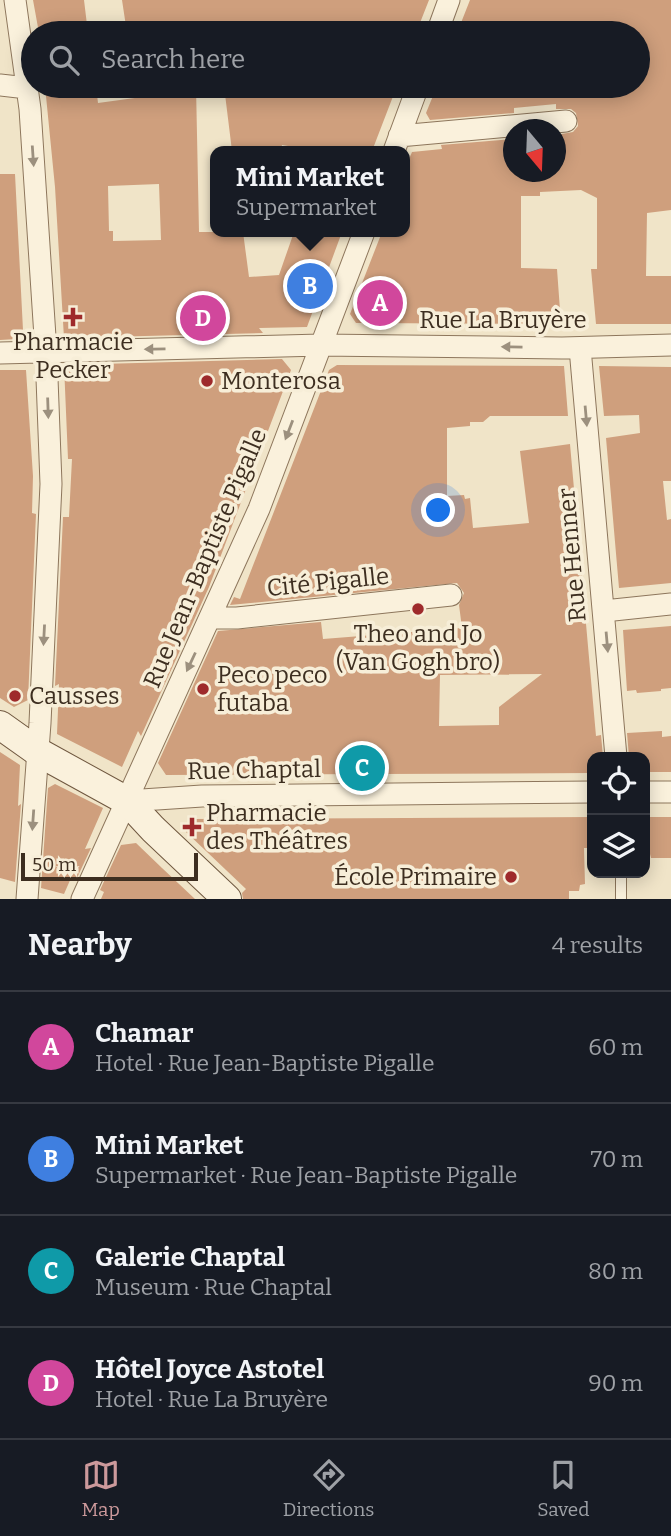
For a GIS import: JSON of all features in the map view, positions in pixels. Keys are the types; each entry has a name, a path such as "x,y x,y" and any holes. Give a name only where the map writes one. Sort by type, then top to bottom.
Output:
{"street":[{"path":"15,0 21,44"},
{"path":"441,21 449,0"},
{"path":"0,85 21,87"},
{"path":"27,899 38,752 51,484 46,352 28,98"},
{"path":"414,98 397,143 503,129"},
{"name":"Rue Jean-Baptiste Pigalle","path":"82,899 259,509 362,237"},
{"name":"Rue La Bruyère","path":"0,353 321,345 580,348 671,345"},
{"name":"Rue Henner","path":"580,348 616,752"},
{"name":"Cité Pigalle","path":"211,618 237,618 451,595"},
{"path":"604,611 671,604"},
{"path":"0,725 38,752 127,801 227,899"},
{"name":"Rue Chaptal","path":"127,801 202,796 587,792"},
{"path":"650,792 671,792"}],"lane":[{"path":"621,878 621,899"}],"building":[{"path":"33,0 84,0 87,21 37,21"},
{"path":"122,0 429,0 421,21 125,21"},
{"path":"470,0 671,0 671,210 647,213 646,276 671,276 671,324 596,324 591,269 597,269 597,198 581,190 521,196 521,268 557,269 561,324 356,323 350,314 380,237 410,237 412,152 442,149 441,145 503,140 503,182 566,182 566,133 573,132 578,126 576,113 571,109 556,109 556,104 514,108 514,113 430,120 426,113 432,98 650,98 650,21 462,21"},
{"path":"46,98 97,98 98,103 135,98 196,98 199,232 210,232 210,237 244,237 249,277 279,275 292,237 340,237 307,327 259,328 263,333 64,338 55,187","holes":["159,184 161,240 113,241 113,231 109,231 108,186"]},
{"path":"225,98 392,98 374,146 231,146"},
{"path":"0,174 15,174 23,330 17,339 0,340"},
{"path":"282,359 291,370 209,587 141,736 138,731 122,767 57,734 59,684 55,686 63,517 69,517 72,459 68,459 64,365"},
{"path":"337,365 564,366 568,416 490,416 483,422 470,422 470,426 447,428 447,496 464,495 465,499 470,498 473,528 529,523 520,451 570,444 596,736 601,735 603,752 587,752 587,773 166,775 158,763 218,631 321,622 323,639 462,628 459,605 464,593 457,583 230,605 234,597 240,599 329,370","holes":["542,674 499,707 499,725 439,726 440,675"]},
{"path":"599,366 671,367 671,481 663,481 667,520 671,519 671,583 619,588 606,438 640,433 639,415 604,416"},
{"path":"0,370 26,370 33,476 32,513 36,514 28,700 14,707 0,698"},
{"path":"671,626 671,688 637,693 636,690 627,691 623,630"},
{"path":"662,731 662,737 671,736 671,772 650,772 650,752 629,752 627,733"},
{"path":"0,752 20,765 18,806 21,804 15,882 0,878"},
{"path":"55,784 103,808 85,849 91,848 76,880 71,878 64,894 41,888 48,788"},
{"path":"587,817 585,884 580,885 579,891 569,891 569,899 243,899 242,893 246,889 186,832 191,819"},
{"path":"650,817 671,817 671,858 651,858"},
{"path":"136,843 195,899 101,899 104,892 100,890 121,845"}],"place":[{"name":"Mini Market","path":"310,286"},
{"name":"Chamar","path":"380,303"},
{"name":"Pharmacie Pecker","path":"73,317"},
{"name":"Hôtel Joyce Astotel","path":"203,318"},
{"name":"Monterosa","path":"207,381"},
{"name":"Theo and Jo (Van Gogh bro)","path":"418,609"},
{"name":"Peco peco futaba","path":"203,689"},
{"name":"Causses","path":"15,696"},
{"name":"Galerie Chaptal","path":"362,768"},
{"name":"Pharmacie des Théâtres","path":"192,827"},
{"name":"École Primaire","path":"511,877"}]}
